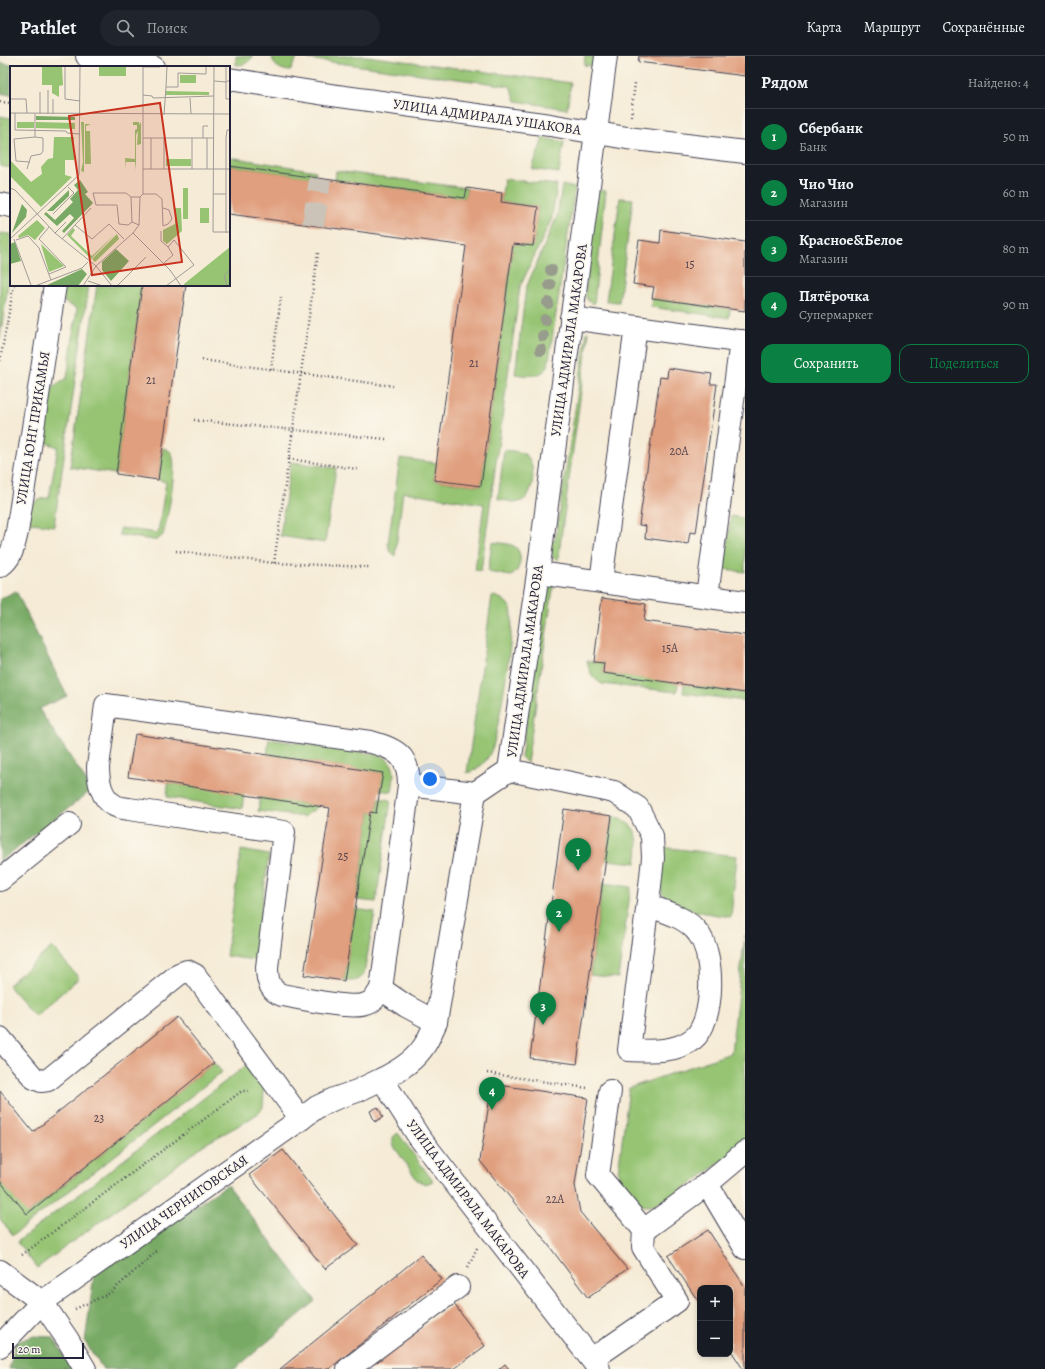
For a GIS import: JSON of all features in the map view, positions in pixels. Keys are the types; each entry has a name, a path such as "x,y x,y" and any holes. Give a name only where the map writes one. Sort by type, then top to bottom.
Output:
{"street":[{"path":"88,66 89,56 147,66"},
{"name":"УЛИЦА АДМИРАЛА МАКАРОВА","path":"475,793 509,770 538,573 606,56"},
{"name":"УЛИЦА АДМИРАЛА УШАКОВА","path":"230,79 331,95 550,125 596,133 745,152"},
{"path":"0,204 10,206"},
{"name":"УЛИЦА ЮНГ ПРИКАМЬЯ","path":"0,566 4,563 12,551 17,532 55,286"},
{"path":"572,318 743,342 707,596"},
{"path":"601,581 636,327"},
{"path":"538,573 745,602"},
{"path":"106,705 371,742 386,746 403,758 407,765 409,774 409,785 381,989 375,999 371,1002 364,1005 352,1006 282,994 274,991 270,987 267,967 284,832 129,809 112,804 104,792 98,776 106,705"},
{"path":"509,770 614,792 638,808 652,836 653,858 629,1050 653,1052 676,1048 694,1039 703,1026 710,991 710,968 706,947 698,932 670,913 648,906"},
{"path":"382,1079 399,1071 413,1059 426,1043 436,1022 475,793 409,785"},
{"path":"0,880 69,824"},
{"path":"0,1038 34,1078 41,1081 48,1080 179,974 187,971 195,975 300,1119"},
{"path":"381,989 406,1006 436,1022"},
{"name":"УЛИЦА АДМИРАЛА МАКАРОВА","path":"382,1079 419,1137 595,1364"},
{"name":"УЛИЦА ЧЕРНИГОВСКАЯ","path":"0,1346 42,1302 300,1119 323,1104 357,1091 382,1079"},
{"path":"595,1364 604,1351 677,1301 643,1247 644,1230 598,1175 610,1092"},
{"path":"644,1230 707,1184 745,1152"},
{"path":"707,1184 745,1248"},
{"path":"0,1271 42,1302 68,1340 85,1369"},
{"path":"348,1369 458,1287"}],"path":[{"path":"630,119 635,83"},
{"path":"0,102 10,103"},
{"path":"274,563 318,252"},
{"path":"0,361 14,286"},
{"path":"270,369 281,297"},
{"path":"202,360 393,386"},
{"path":"194,420 386,438"},
{"path":"289,459 357,469"},
{"path":"176,551 274,563 369,567"},
{"path":"486,1073 610,1092"},
{"path":"22,1255 242,1091 281,1093"},
{"path":"458,1287 488,1227"}],"green space":[{"path":"236,56 253,56 246,63 236,65"},
{"path":"272,56 298,56 290,71 278,67 274,63"},
{"path":"309,56 366,56 571,83 567,109 516,101 510,86 308,59"},
{"path":"585,56 595,56 594,66 584,65"},
{"path":"0,63 19,66 10,66 10,95 0,93"},
{"path":"0,116 10,118 10,168 0,166"},
{"path":"543,138 564,142 559,173 532,169"},
{"path":"230,157 316,171 314,178 230,166"},
{"path":"336,171 467,188 465,198 335,181"},
{"path":"504,179 557,185 552,218 520,287 481,571 475,570 484,504 403,492 395,556 389,550 388,543 400,458 437,463 434,480 481,486 513,244 533,246 538,207 501,202"},
{"path":"562,185 575,188 548,366 542,373 538,374 529,376 515,374 526,288 557,216"},
{"path":"597,190 606,191 594,304 588,301 585,295"},
{"path":"620,198 633,199 619,302 606,301"},
{"path":"0,233 10,234 10,271 0,338"},
{"path":"63,286 89,286 54,526 32,523 29,516 33,504 44,498 49,498 58,447 47,443 43,432 49,390 67,378 77,309 61,300"},
{"path":"97,286 142,286 116,474 70,467"},
{"path":"652,298 730,309 729,318 651,307"},
{"path":"587,332 589,333 558,560 550,553 548,543 555,540"},
{"path":"163,448 169,450 171,454 174,461 174,470 163,535 157,540 153,540 119,535 120,528 158,533 166,482 158,480"},
{"path":"504,450 525,454 532,467 533,474 531,489 524,500 519,502 498,499"},
{"path":"291,462 336,468 325,543 280,536"},
{"path":"731,516 745,518 745,572 724,569"},
{"path":"492,542 509,544 517,549 520,557 519,566 511,576 488,572"},
{"path":"554,582 527,763 521,757 547,584"},
{"path":"16,591 67,696 39,709 92,790 0,861 0,599"},
{"path":"492,596 503,600 511,609 511,633 506,676 492,750 482,765 467,773"},
{"path":"587,661 604,663 603,673 678,683 677,692 602,684 592,674"},
{"path":"684,684 745,693 745,701 683,693"},
{"path":"269,739 380,755 390,762 394,770 392,792 380,790 382,773 267,755"},
{"path":"168,783 244,794 242,809 167,797"},
{"path":"260,797 319,806 304,817 258,811"},
{"path":"379,798 391,800 376,902 357,900 370,812 376,813"},
{"path":"612,816 628,823 633,828 638,840 636,863 606,860"},
{"path":"661,847 737,856 731,917 688,909 669,900 662,893 658,880"},
{"path":"241,850 269,855 254,960 226,956"},
{"path":"603,883 631,887 618,978 590,975"},
{"path":"355,909 375,912 364,974 358,980 344,981"},
{"path":"745,935 745,1144 697,1180 669,1198 649,1206 637,1203 632,1200 624,1190 618,1172 629,1088 731,1053"},
{"path":"52,947 79,978 35,1016 8,985"},
{"path":"214,1063 222,1072 13,1235 0,1219 0,1181 28,1214"},
{"path":"248,1064 262,1084 264,1090 263,1107 260,1112 205,1144 37,1268 17,1242"},
{"path":"398,1133 433,1181 426,1184 418,1181 393,1145 393,1137"},
{"path":"227,1185 316,1301 235,1369 103,1369 85,1342 94,1274"},
{"path":"34,1336 53,1337 72,1369 9,1369 16,1342"}],"building":[{"path":"639,56 745,56 745,76 638,62"},
{"path":"230,166 465,198 467,188 502,193 501,202 538,207 533,246 513,244 481,486 434,480 466,246 230,214"},
{"path":"661,230 745,242 745,311 652,298 654,287 633,284 639,240 660,243"},
{"path":"142,286 186,286 158,480 116,474"},
{"path":"668,368 712,374 710,384 717,384 696,533 690,532 688,544 645,538 646,526 639,525 660,377 667,378"},
{"path":"602,598 646,604 644,621 745,635 745,693 603,673 604,663 594,662"},
{"path":"135,734 383,773 376,813 370,812 344,981 304,975 330,808 128,777"},
{"path":"564,809 612,816 577,1064 530,1058"},
{"path":"177,1017 214,1063 27,1214 0,1181 0,1091 33,1132"},
{"path":"492,1084 588,1098 575,1185 580,1212 627,1269 588,1298 541,1235 480,1161"},
{"path":"378,1107 383,1117 375,1122 370,1111"},
{"path":"283,1150 358,1245 325,1269 249,1175"},
{"path":"708,1230 745,1287 745,1369 743,1369 733,1354 733,1285 697,1285 697,1300 668,1256"},
{"path":"421,1255 442,1279 329,1369 280,1369"},
{"path":"454,1304 485,1346 454,1369 367,1369"},
{"path":"505,1364 509,1369 499,1369"}],"tunnel":[{"path":"313,225 320,179"}],"place":[{"name":"Сбербанк","path":"578,871"},
{"name":"Чио Чио","path":"559,932"},
{"name":"Красное&Белое","path":"543,1025"},
{"name":"Пятёрочка","path":"492,1110"}]}
